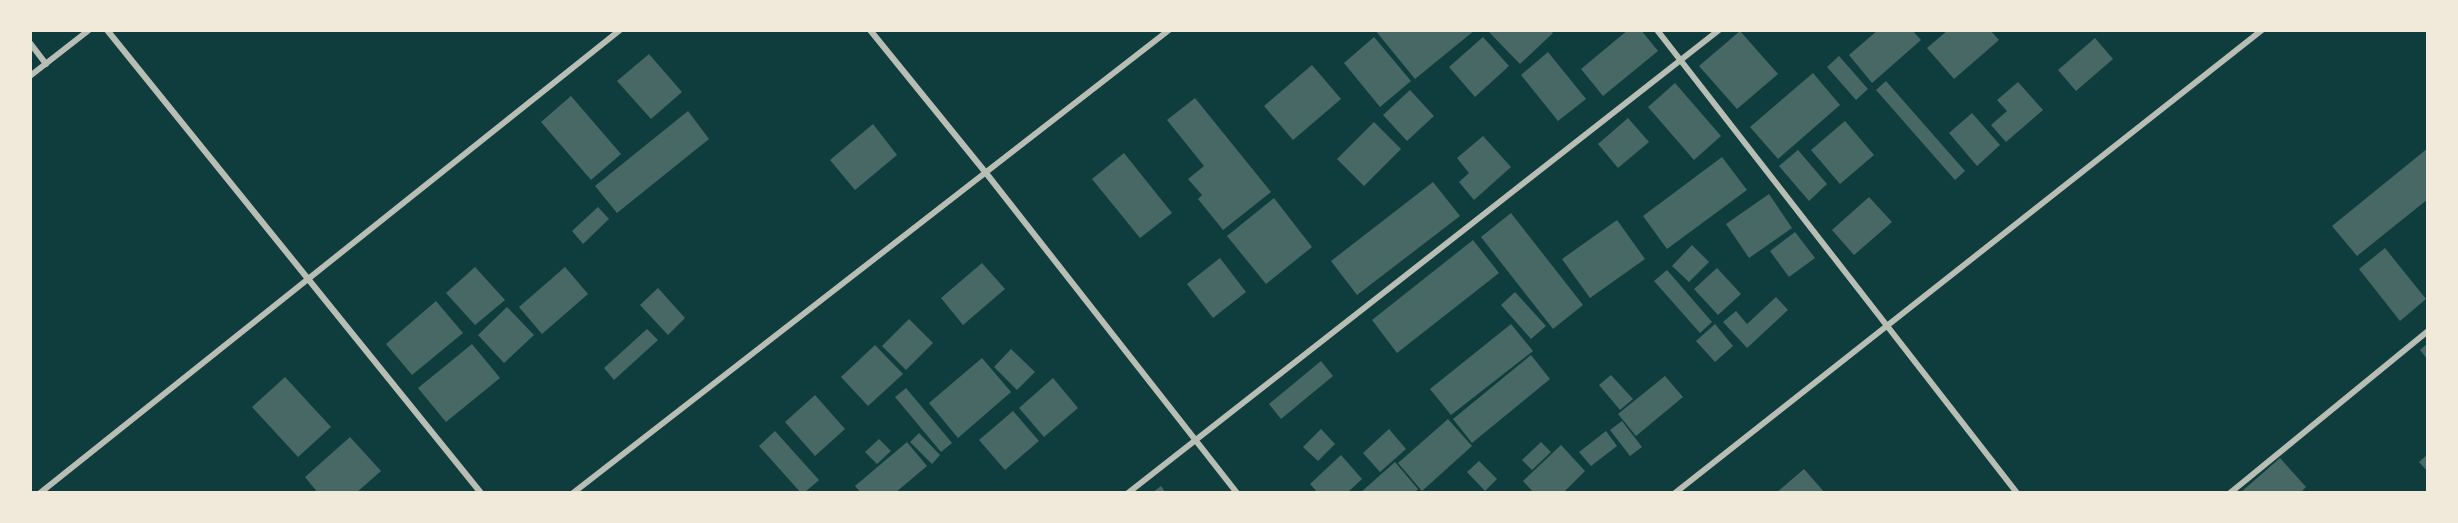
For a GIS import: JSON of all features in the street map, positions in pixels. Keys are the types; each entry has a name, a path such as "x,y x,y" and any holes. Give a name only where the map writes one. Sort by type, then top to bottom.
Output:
{"street":[{"path":"30,76 89,30"},
{"path":"106,30 482,493"},
{"path":"40,493 620,30"},
{"path":"870,30 986,173 1237,493"},
{"path":"573,493 1168,30"},
{"path":"1657,30 2017,493"},
{"path":"1128,493 1719,30"},
{"path":"1675,493 2262,30"},
{"path":"30,43 46,64"},
{"path":"2230,493 2428,331"}],"building":[{"path":"1375,30 1475,30 1415,79"},
{"path":"1487,30 1550,30 1553,33 1520,64"},
{"path":"1628,30 1641,30 1658,51 1603,96 1581,69"},
{"path":"1878,30 1912,30 1921,40 1872,83 1849,55"},
{"path":"1948,30 1990,30 1999,40 1954,79 1927,48"},
{"path":"1740,31 1778,74 1737,109 1699,66"},
{"path":"1374,37 1411,81 1380,107 1344,63"},
{"path":"1483,37 1509,66 1475,97 1449,67"},
{"path":"2095,38 2113,59 2076,91 2058,70"},
{"path":"1548,52 1586,99 1558,121 1521,75"},
{"path":"649,54 682,92 651,119 617,81"},
{"path":"1839,56 1868,89 1856,100 1827,67"},
{"path":"1312,65 1341,99 1293,140 1264,106"},
{"path":"1813,73 1840,105 1778,159 1750,127"},
{"path":"1886,81 1965,171 1955,180 1876,90"},
{"path":"2018,82 2043,110 2006,142 1991,125 2007,111 1997,100"},
{"path":"1675,83 1721,136 1694,160 1648,107"},
{"path":"1410,90 1434,116 1407,141 1383,115"},
{"path":"571,96 621,154 591,180 541,122"},
{"path":"1195,98 1271,192 1223,230 1198,199 1202,195 1188,179 1204,166 1167,120"},
{"path":"688,111 709,139 617,213 595,186"},
{"path":"1972,113 2000,145 1977,166 1949,133"},
{"path":"1628,118 1649,142 1618,168 1598,144"},
{"path":"1845,121 1874,155 1840,184 1811,150"},
{"path":"1374,122 1401,149 1364,186 1337,159"},
{"path":"873,124 897,155 855,190 830,160"},
{"path":"1483,136 1511,167 1474,200 1459,182 1469,173 1457,158"},
{"path":"2428,148 2428,199 2357,256 2332,226"},
{"path":"1798,150 1827,184 1809,201 1779,166"},
{"path":"1124,153 1172,213 1140,238 1092,179"},
{"path":"1722,157 1747,190 1667,249 1643,216"},
{"path":"1433,182 1460,216 1357,295 1331,261"},
{"path":"1769,194 1792,228 1749,258 1726,224"},
{"path":"1869,197 1892,222 1854,255 1832,230"},
{"path":"1274,198 1312,247 1266,284 1227,236"},
{"path":"598,207 609,219 583,244 572,231"},
{"path":"1511,213 1583,305 1553,329 1481,237"},
{"path":"1617,220 1645,259 1590,298 1562,259"},
{"path":"1795,232 1815,258 1789,277 1770,251"},
{"path":"1473,240 1499,273 1397,353 1372,320"},
{"path":"1692,245 1709,262 1689,282 1672,266"},
{"path":"2385,248 2426,299 2400,321 2359,269"},
{"path":"1220,258 1246,292 1213,318 1187,284"},
{"path":"982,263 1005,289 963,325 941,298"},
{"path":"475,267 505,300 475,325 446,293"},
{"path":"565,267 588,294 542,334 519,307"},
{"path":"1717,268 1741,294 1718,315 1694,289"},
{"path":"1667,270 1712,322 1700,333 1654,281"},
{"path":"658,288 685,318 668,335 640,305"},
{"path":"1515,292 1546,326 1531,339 1501,305"},
{"path":"1776,297 1788,310 1747,348 1723,322 1736,311 1747,324"},
{"path":"436,301 463,333 412,375 386,344"},
{"path":"507,307 534,335 504,363 478,335"},
{"path":"909,319 933,343 906,370 882,346"},
{"path":"1511,324 1533,351 1451,415 1430,389"},
{"path":"1715,324 1733,346 1715,362 1696,341"},
{"path":"647,329 658,340 614,380 604,368"},
{"path":"2428,343 2428,360 2420,350"},
{"path":"472,344 500,378 446,422 418,388"},
{"path":"875,345 903,374 868,406 841,377"},
{"path":"1011,349 1035,372 1017,390 994,367"},
{"path":"1531,355 1550,379 1472,443 1453,419"},
{"path":"982,358 1011,392 958,438 929,403"},
{"path":"1321,361 1333,376 1281,419 1269,404"},
{"path":"1611,375 1633,399 1620,410 1599,385"},
{"path":"1665,376 1683,397 1636,436 1618,414"},
{"path":"285,377 331,427 298,457 252,407"},
{"path":"1053,378 1078,408 1044,437 1019,408"},
{"path":"906,388 952,443 941,452 895,397"},
{"path":"815,395 845,429 815,456 785,422"},
{"path":"1013,411 1039,441 1005,470 979,440"},
{"path":"1448,419 1472,446 1422,491 1398,463"},
{"path":"1622,421 1642,447 1630,456 1610,430"},
{"path":"1321,429 1335,444 1318,461 1303,447"},
{"path":"1389,429 1406,449 1380,472 1363,453"},
{"path":"775,431 819,480 804,493 801,493 759,446"},
{"path":"1606,431 1617,446 1591,466 1579,452"},
{"path":"919,433 940,455 932,464 910,442"},
{"path":"350,437 381,471 356,493 318,493 305,477"},
{"path":"879,439 891,451 877,464 865,452"},
{"path":"907,442 927,466 895,493 861,493 855,486"},
{"path":"1541,442 1551,452 1532,470 1522,460"},
{"path":"1561,445 1585,471 1563,493 1534,493 1523,481"},
{"path":"2428,454 2428,472 2419,462"},
{"path":"1341,455 1362,479 1347,493 1318,493 1310,484"},
{"path":"2280,458 2306,487 2300,493 2240,493"},
{"path":"1479,461 1497,479 1485,491 1467,472"},
{"path":"1395,462 1418,489 1414,493 1360,493"},
{"path":"1804,469 1825,493 1776,493"},
{"path":"1161,486 1166,493 1152,493"}]}
